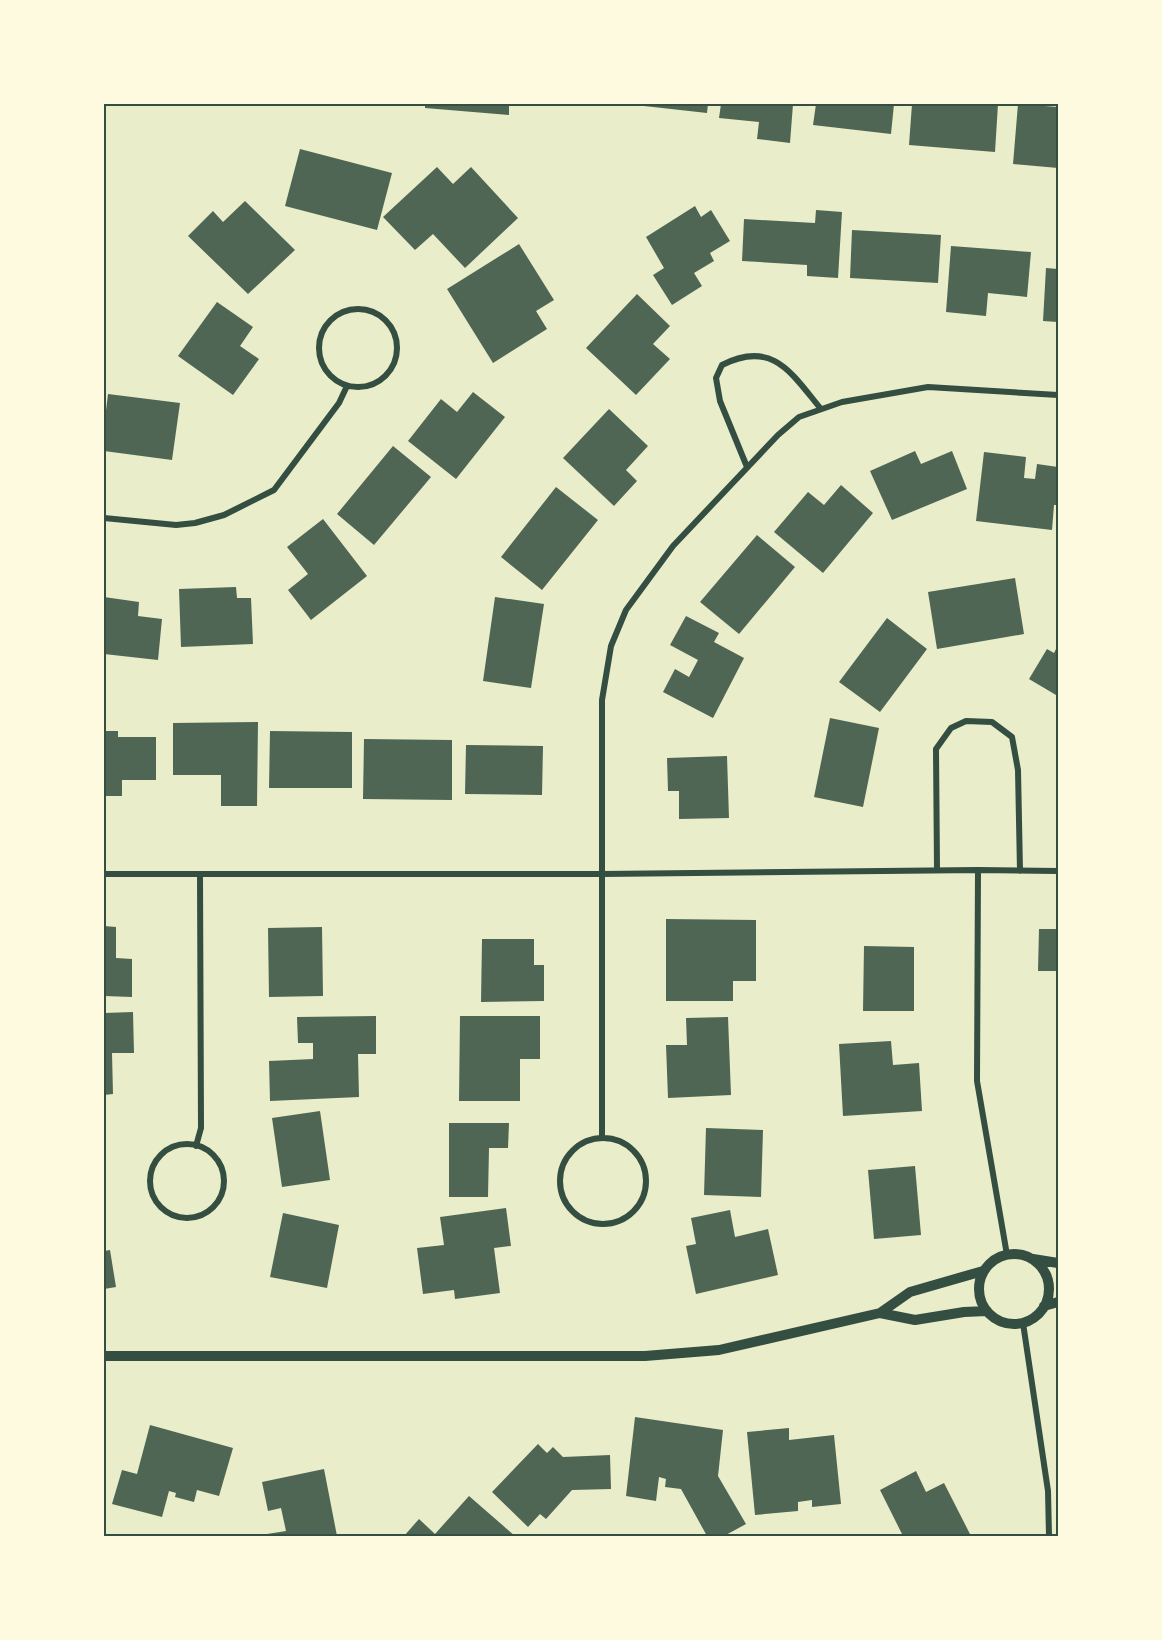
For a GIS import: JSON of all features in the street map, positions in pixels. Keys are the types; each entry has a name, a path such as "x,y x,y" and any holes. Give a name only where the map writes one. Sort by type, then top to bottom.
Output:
{"street":[{"path":"356,309 369,310 382,316 391,326 396,339 397,352 393,365 385,376 374,384 361,387 347,386 335,380 320,357 323,330 342,312 356,309"},
{"path":"747,467 720,401 716,378 722,365 738,357 750,355 770,359 787,367 821,409"},
{"path":"104,518 176,525 195,523 224,515 273,490 339,403 347,386"},
{"path":"602,1137 602,700 611,646 626,610 673,546 778,435 799,417 842,402 928,387 1059,395"},
{"path":"937,870 936,749 951,728 966,721 992,722 1012,737 1018,770 1020,871"},
{"path":"978,870 977,1081 1007,1255"},
{"path":"104,874 1059,871"},
{"path":"196,1146 201,1128 200,875"},
{"path":"602,1137 617,1140 630,1147 640,1159 646,1172 646,1188 641,1202 632,1213 619,1221 604,1224 589,1222 577,1216 564,1200 559,1181 561,1167 567,1155 577,1146 602,1137"},
{"path":"184,1144 196,1146 208,1151 217,1160 224,1178 221,1196 214,1207 204,1214 192,1218 178,1217 167,1212 152,1192 151,1179 154,1166 171,1148 184,1144"},
{"path":"1033,1259 1047,1277 1048,1299 1034,1318 1023,1323 1011,1324 1000,1321 987,1311 978,1294 983,1270 991,1262 1007,1255 1022,1255 1059,1263"},
{"path":"104,1356 645,1356 719,1350 880,1313 910,1292 983,1270"},
{"path":"1044,1306 1059,1302"},
{"path":"880,1313 915,1320 964,1311 987,1311"},
{"path":"1023,1323 1048,1491 1049,1536"}],"building":[{"path":"425,104 509,104 509,115 425,108"},
{"path":"635,104 708,104 707,113"},
{"path":"721,104 793,104 790,143 757,139 759,122 719,118"},
{"path":"816,104 894,104 891,134 813,125"},
{"path":"912,104 998,104 995,152 909,145"},
{"path":"1018,104 1058,107 1058,168 1013,164"},
{"path":"300,149 392,173 377,230 285,206"},
{"path":"437,167 453,184 471,167 518,218 465,268 433,234 415,250 383,217"},
{"path":"245,201 295,250 248,294 188,236 213,211 223,222"},
{"path":"695,206 701,217 711,210 730,241 710,253 714,261 694,273 702,286 672,305 653,275 664,268 646,237"},
{"path":"816,210 842,212 838,278 807,276 807,265 742,261 744,219 815,223"},
{"path":"852,230 941,235 938,283 850,278"},
{"path":"519,244 554,300 536,311 547,329 493,363 447,289"},
{"path":"951,246 1031,252 1027,297 988,293 986,316 946,312"},
{"path":"1046,268 1058,269 1058,322 1043,321"},
{"path":"637,294 670,326 653,344 670,359 636,395 586,348"},
{"path":"217,302 253,327 240,346 259,359 233,395 178,356"},
{"path":"473,392 505,417 456,479 408,441 441,399 457,412"},
{"path":"108,394 180,403 172,460 104,451"},
{"path":"609,409 648,446 626,470 637,481 614,506 563,458"},
{"path":"393,446 431,477 374,545 337,514"},
{"path":"915,451 921,464 952,451 967,489 892,520 870,471"},
{"path":"984,452 1026,457 1024,478 1035,479 1037,464 1058,467 1058,505 1054,505 1052,530 976,521"},
{"path":"841,485 873,513 823,573 774,532 808,492 824,505"},
{"path":"556,487 598,520 542,590 501,557"},
{"path":"323,519 367,576 311,620 288,590 308,574 287,547"},
{"path":"757,535 795,567 739,634 700,602"},
{"path":"1015,578 1024,634 937,649 928,592"},
{"path":"236,587 237,598 251,598 253,644 181,647 179,589"},
{"path":"104,597 139,602 138,616 162,619 158,660 104,654"},
{"path":"495,597 544,604 531,688 483,681"},
{"path":"686,616 719,633 714,642 744,658 713,718 663,692 675,669 689,677 698,660 670,645"},
{"path":"887,618 927,649 880,712 839,682"},
{"path":"1058,645 1058,692 1056,695 1029,679 1047,649 1054,653"},
{"path":"830,718 879,728 863,807 814,797"},
{"path":"258,722 257,806 221,806 221,775 173,775 173,723"},
{"path":"104,731 118,731 118,737 156,737 156,780 122,780 122,796 104,796"},
{"path":"270,731 352,732 352,788 269,788"},
{"path":"364,739 452,740 452,800 363,799"},
{"path":"466,745 543,746 542,795 465,794"},
{"path":"727,756 729,818 679,819 679,791 668,791 667,758"},
{"path":"666,919 756,920 756,981 733,981 733,1001 666,1001"},
{"path":"104,926 116,927 116,958 132,959 132,997 104,996"},
{"path":"322,927 323,996 269,997 268,928"},
{"path":"1039,929 1058,929 1058,971 1038,971"},
{"path":"482,939 534,939 534,965 544,965 544,1001 481,1002"},
{"path":"864,946 914,947 914,1011 863,1011"},
{"path":"133,1012 134,1053 112,1053 113,1094 104,1095 104,1013"},
{"path":"376,1016 376,1054 358,1054 359,1097 270,1101 269,1061 313,1059 313,1043 298,1043 297,1017"},
{"path":"460,1016 540,1016 540,1059 520,1059 520,1101 459,1101"},
{"path":"728,1017 731,1095 668,1098 666,1045 687,1045 686,1018"},
{"path":"891,1041 893,1065 919,1063 922,1111 843,1116 839,1044"},
{"path":"320,1111 330,1180 282,1187 272,1118"},
{"path":"449,1123 509,1123 508,1148 489,1148 488,1197 449,1197"},
{"path":"706,1128 763,1130 761,1197 704,1195"},
{"path":"915,1166 921,1235 874,1239 868,1170"},
{"path":"506,1208 511,1246 494,1248 500,1293 455,1299 454,1290 423,1294 417,1248 444,1245 440,1217"},
{"path":"730,1210 735,1237 768,1229 778,1275 696,1294 686,1246 696,1244 691,1218"},
{"path":"283,1213 339,1225 327,1288 270,1277"},
{"path":"110,1250 116,1287 104,1289 104,1251"},
{"path":"635,1417 723,1430 718,1476 746,1524 724,1536 707,1536 681,1489 665,1487 666,1479 659,1477 656,1501 626,1496"},
{"path":"150,1425 233,1448 219,1496 197,1490 194,1502 175,1497 176,1493 169,1491 162,1517 112,1504 122,1470 137,1474"},
{"path":"789,1428 789,1440 834,1435 841,1504 812,1507 812,1500 798,1502 798,1511 755,1515 747,1432"},
{"path":"538,1444 547,1453 553,1447 563,1457 610,1455 611,1489 572,1490 546,1519 540,1514 528,1527 492,1492"},
{"path":"324,1469 337,1536 268,1536 267,1534 286,1531 281,1508 268,1511 262,1482"},
{"path":"916,1471 926,1492 944,1483 971,1536 903,1536 880,1490"},
{"path":"469,1496 515,1536 404,1536 419,1519 435,1534"}]}
